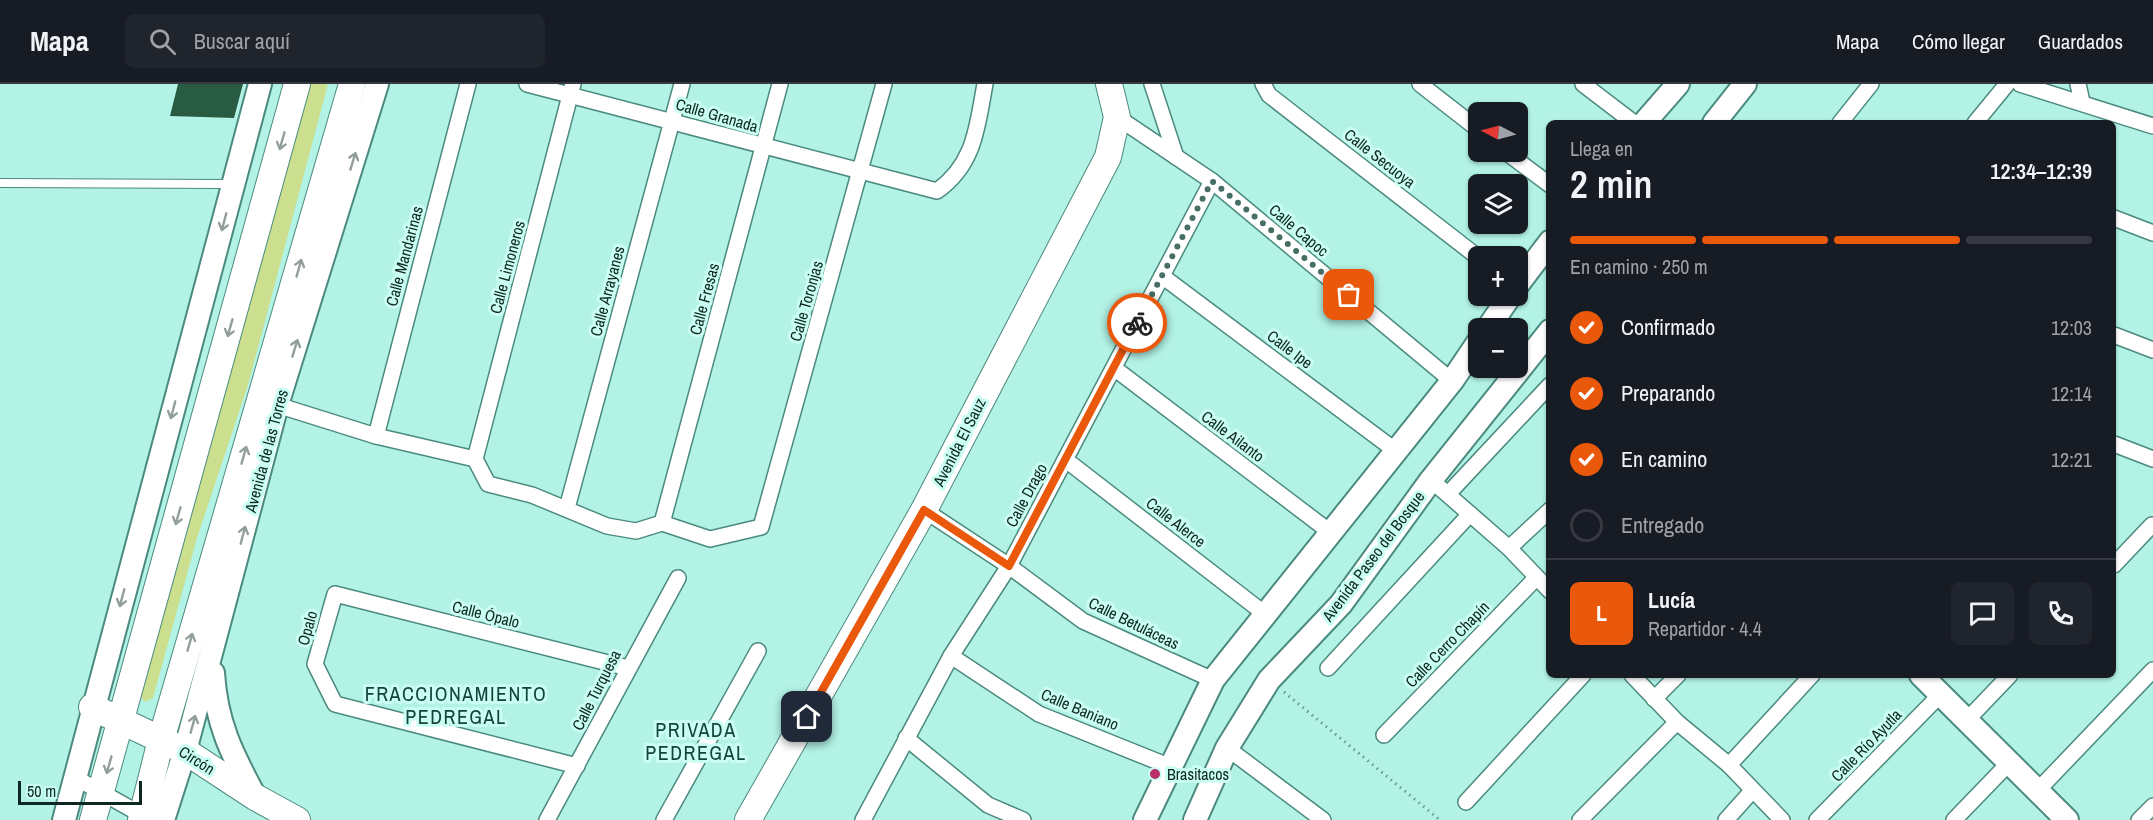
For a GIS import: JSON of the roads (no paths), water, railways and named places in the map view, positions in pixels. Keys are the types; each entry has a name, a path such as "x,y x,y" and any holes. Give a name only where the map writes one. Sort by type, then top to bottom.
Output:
{"main road":[{"path":"93,820 297,84"},
{"name":"Avenida de las Torres","path":"149,819 161,740 352,84"},
{"name":"Avenida El Sauz","path":"748,820 924,510 1108,157 1117,117 1109,84"},
{"name":"Circón","path":"92,707 185,751 255,797 297,820"}],"street":[{"path":"64,820 92,707 260,84"},
{"name":"Avenida de las Torres","path":"149,819 185,751 277,405 377,84"},
{"name":"Calle Mandarinas","path":"376,436 468,84"},
{"name":"Calle Granada","path":"527,84 571,89 764,147 937,191 953,179 974,144 985,84"},
{"name":"Calle Arrayanes","path":"567,508 682,84"},
{"name":"Calle Fresas","path":"662,523 780,84"},
{"name":"Calle Toronjas","path":"662,523 710,539 761,527 884,84"},
{"path":"1152,84 1176,157"},
{"name":"Calle Secuoya","path":"1263,84 1269,95 1468,249"},
{"path":"1420,84 1468,121"},
{"path":"1583,84 1630,120"},
{"path":"1647,120 1678,84"},
{"path":"1716,120 1745,84"},
{"path":"1842,120 1871,84"},
{"path":"1977,120 2007,84"},
{"path":"2020,84 2153,126"},
{"path":"2078,84 2082,102"},
{"name":"Calle Limoneros","path":"475,459 571,89"},
{"name":"Calle Capoc","path":"1117,117 1212,181 1452,381"},
{"path":"1519,162 1546,182"},
{"name":"Calle Drago","path":"863,820 951,656 1009,566 1212,181"},
{"path":"2116,219 2153,233"},
{"path":"1528,271 1546,247"},
{"name":"Calle Ipe","path":"1162,276 1396,451"},
{"path":"2116,336 2153,350"},
{"name":"Avenida Paseo del Bosque","path":"1195,820 1227,748 1269,680 1341,604 1440,487 1546,337"},
{"path":"1145,820 1213,680 1452,381 1468,357"},
{"name":"Calle Ailanto","path":"1114,368 1330,532"},
{"path":"1546,389 1440,487 1509,548 1546,587"},
{"path":"277,405 376,436 475,459 488,484 532,495 607,526 636,531 662,523"},
{"path":"2116,445 2153,459"},
{"name":"Calle Alerce","path":"1066,460 1264,614"},
{"name":"Calle Betuláceas","path":"924,510 1009,566 1083,621 1213,680"},
{"path":"1328,668 1470,514"},
{"path":"1509,548 1546,514"},
{"path":"2116,563 2152,525"},
{"name":"Calle Turquesa","path":"547,820 678,578"},
{"name":"Calle Cerro Chapín","path":"1383,735 1536,578"},
{"name":"Calle Ópalo","path":"335,594 628,668"},
{"name":"Opalo","path":"335,594 315,664 334,704 578,766"},
{"path":"664,820 758,651"},
{"path":"211,654 214,704 222,732 255,797"},
{"name":"Calle Baniano","path":"951,656 1039,714 1170,766"},
{"path":"2039,789 2153,670"},
{"path":"1466,802 1580,678"},
{"path":"1635,678 1677,722 1729,765 1782,820"},
{"path":"1654,699 1675,678"},
{"path":"1729,765 1809,678"},
{"path":"1924,678 2039,789 2057,817"},
{"path":"1967,720 2007,678"},
{"name":"Calle Río Ayutla","path":"1817,820 1940,694"},
{"path":"1580,820 1677,722"},
{"path":"906,738 988,805 1023,820"},
{"path":"1227,748 1323,820"},
{"path":"1953,820 2010,763"},
{"path":"76,778 149,819"},
{"path":"1726,820 1752,791"},
{"path":"2139,820 2153,806"}],"lane":[{"path":"0,183 234,184"}],"place":[{"name":"Brasitacos","path":"1155,774"}],"district":[{"name":"FRACCIONAMIENTO PEDREGAL","path":"456,706"},
{"name":"PRIVADA PEDREGAL","path":"696,742"}]}
